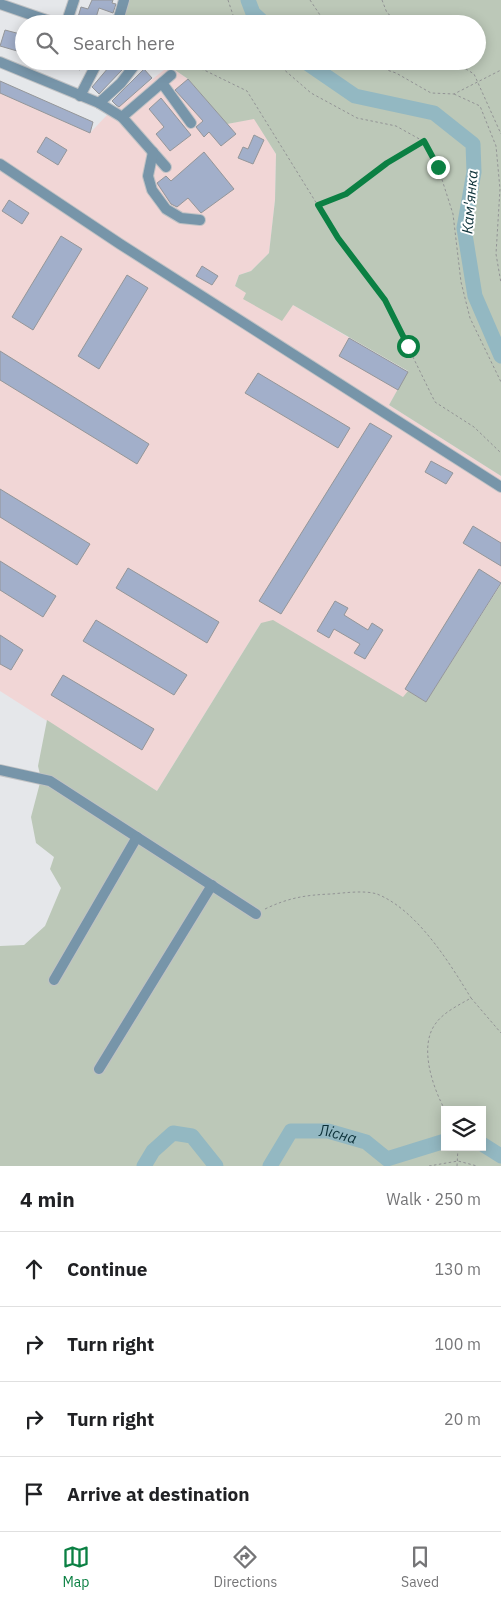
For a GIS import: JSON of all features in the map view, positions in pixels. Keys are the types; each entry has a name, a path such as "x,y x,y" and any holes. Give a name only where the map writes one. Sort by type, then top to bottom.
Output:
{"street":[{"path":"69,15 74,0"},
{"path":"120,15 124,0"},
{"path":"0,4 32,15"},
{"path":"0,62 15,68"},
{"path":"19,70 98,103 122,117 166,167"},
{"path":"80,96 93,70"},
{"path":"98,103 121,83 131,70"},
{"path":"122,117 171,75"},
{"path":"162,83 191,123"},
{"path":"152,152 148,176 152,190 166,210 181,218 200,220"},
{"path":"0,164 120,244 501,487"},
{"path":"0,770 50,781 256,914"},
{"path":"54,980 137,837"},
{"path":"100,1069 212,886"}],"path":[{"path":"228,0 233,15"},
{"path":"310,0 320,15"},
{"path":"382,0 387,13 390,15"},
{"path":"204,70 247,91 338,238 385,300 435,402 474,427 501,453"},
{"path":"284,70 311,93 357,118 396,126 424,141 438,167 453,214 461,282 470,318 501,382"},
{"path":"387,70 396,73 431,93 454,94 480,106 496,146 500,189 496,254 501,283"},
{"path":"468,70 474,74 501,134"},
{"path":"454,94 478,84 501,70"},
{"path":"318,205 346,194 387,163 424,141"},
{"path":"256,914 285,899 348,892 376,894 409,915 446,957 471,998 501,1033"},
{"path":"444,1106 430,1070 428,1045 434,1025 443,1016 471,998"},
{"path":"457,1166 458,1151"},
{"path":"429,1166 458,1161 477,1166"}],"shaded area":[{"path":"164,70 175,70 188,79 227,124 254,118 276,154 275,200 269,253 251,271 239,275 235,286 247,293 293,305 408,372 389,405 501,476 501,582 426,702 403,697 261,623 157,791 0,691 0,93 90,133 107,115"}],"green space":[{"path":"124,0 501,0 501,476 389,405 408,371 293,305 282,321 243,299 246,293 235,286 239,275 251,271 269,253 275,200 276,154 254,119 227,124 188,79 175,70 486,70 486,15 120,15"},
{"path":"501,584 501,1166 0,1166 0,946 24,945 45,926 61,888 50,869 54,857 36,843 31,817 41,779 38,766 47,720 157,791 261,623 273,620 403,697 408,691 426,702"}],"building":[{"path":"92,0 113,0 112,3 116,4 113,13 99,8 97,15 79,15 81,7 88,9"},
{"path":"5,30 15,33 15,50 0,46"},
{"path":"106,70 122,70 99,94 92,87"},
{"path":"143,70 152,78 119,107 112,101"},
{"path":"188,79 236,134 221,146 209,132 204,137 196,127 203,121 175,90"},
{"path":"0,81 93,122 90,133 0,93"},
{"path":"161,98 191,135 170,151 156,134 164,127 149,109"},
{"path":"254,135 264,140 253,164 238,158 243,147 248,149"},
{"path":"46,137 67,150 58,165 37,152"},
{"path":"204,152 234,189 201,213 188,198 177,207 171,204 157,183 166,176 171,181"},
{"path":"9,200 29,213 22,224 2,211"},
{"path":"61,236 82,249 33,330 12,317"},
{"path":"202,266 218,276 212,285 196,276"},
{"path":"127,275 148,288 99,369 78,356"},
{"path":"349,338 408,372 398,390 339,356"},
{"path":"0,351 149,444 137,464 0,380"},
{"path":"258,373 350,428 338,448 245,393"},
{"path":"370,423 392,436 281,614 259,601"},
{"path":"431,461 453,473 446,484 425,472"},
{"path":"0,489 90,544 77,565 0,517"},
{"path":"473,526 501,543 501,566 463,543"},
{"path":"0,561 56,596 43,617 0,590"},
{"path":"128,568 219,622 207,643 116,588"},
{"path":"479,569 501,583 426,702 405,689"},
{"path":"335,601 348,608 344,615 368,630 372,623 383,630 365,659 354,653 360,644 334,629 329,638 317,631"},
{"path":"96,620 187,675 174,695 83,641"},
{"path":"0,635 23,650 11,670 0,664"},
{"path":"63,675 154,729 142,750 51,695"}],"waterway":[{"name":"Кам'янка","path":"248,0 255,15"},
{"name":"Кам'янка","path":"317,70 355,96 434,113 473,144 474,172 464,228 475,296 501,356"},
{"name":"Лісна","path":"270,1166 291,1131 328,1131 366,1142 387,1159 441,1142"},
{"name":"Лісна","path":"144,1166 153,1151 173,1133 192,1136 216,1166"},
{"name":"Лісна","path":"486,1147 501,1156"}],"route":[{"path":"408,346 385,300 338,238 318,205 346,194 387,163 424,141 438,167"}]}
